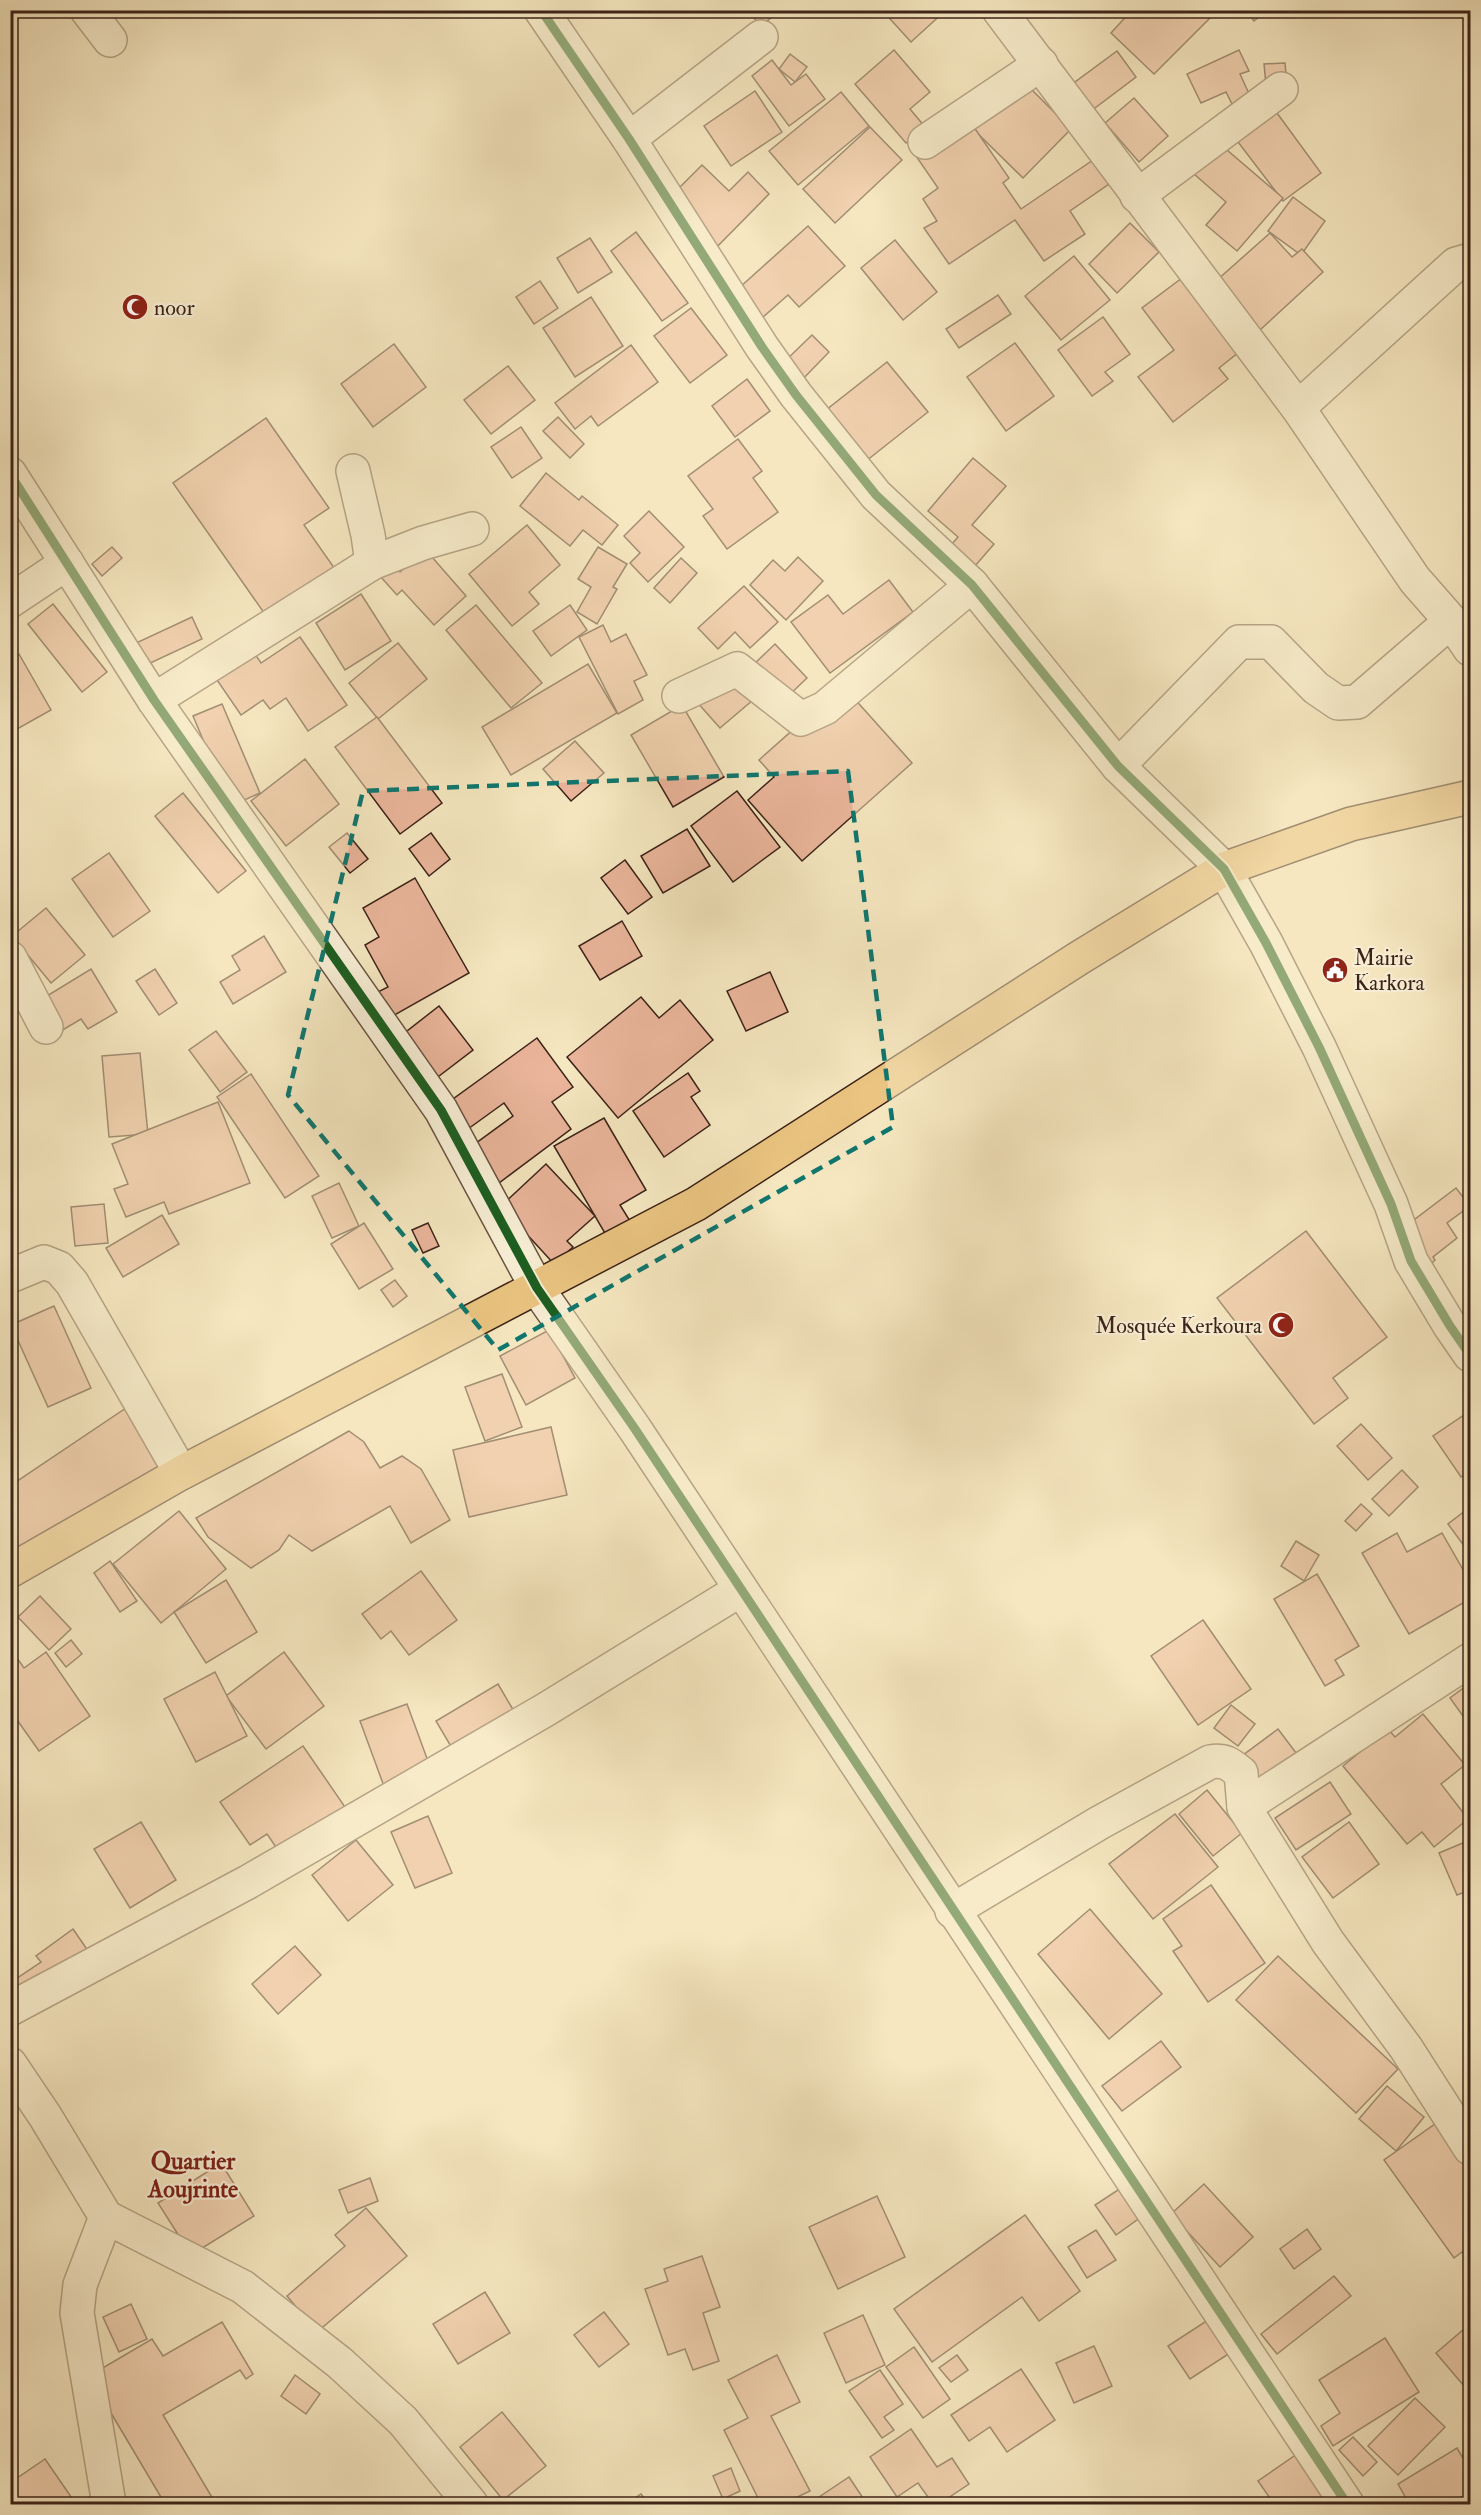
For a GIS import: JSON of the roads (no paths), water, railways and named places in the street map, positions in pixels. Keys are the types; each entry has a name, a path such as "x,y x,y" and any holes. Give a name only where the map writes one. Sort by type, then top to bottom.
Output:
{"main road":[{"path":"10,1571 181,1473 696,1204 1079,958 1224,869 1351,824 1470,796"}],"street":[{"path":"87,10 110,40"},
{"path":"541,10 629,139 762,347 796,395 876,495 972,585 1118,766 1224,869 1266,943 1319,1047 1391,1204 1411,1261 1450,1326 1470,1354"},
{"path":"999,10 1298,408 1415,580 1451,621 1470,649"},
{"path":"629,139 762,37"},
{"path":"925,142 1041,64"},
{"path":"1137,196 1281,89"},
{"path":"1298,408 1456,264 1470,260"},
{"path":"352,471 368,535 372,563"},
{"path":"10,474 154,700 441,1110 537,1288 634,1429 1347,2505"},
{"path":"154,700 372,563 423,543 472,529"},
{"path":"10,601 67,563"},
{"path":"679,696 737,669 801,719 825,708 972,585"},
{"path":"1118,766 1239,642 1271,642 1316,688 1338,703 1357,702 1451,621"},
{"path":"10,958 46,1027"},
{"path":"10,1276 44,1262 59,1268 72,1283 181,1473"},
{"path":"10,2009 248,1882 545,1710 740,1590"},
{"path":"1244,1807 1470,1660"},
{"path":"952,1911 1099,1823 1210,1762 1220,1760 1229,1763 1241,1773 1244,1807 1328,1942 1406,2048 1470,2148"},
{"path":"10,2064 45,2116 106,2217 243,2287 340,2363 403,2421 471,2505"},
{"path":"106,2217 80,2285 77,2313 108,2504"}],"place":[{"name":"noor","path":"135,307"},
{"name":"Mairie Karkora","path":"1335,970"},
{"name":"Mosquée Kerkoura","path":"1281,1325"}],"district":[{"name":"Quartier Aoujrinte","path":"193,2175"}]}
